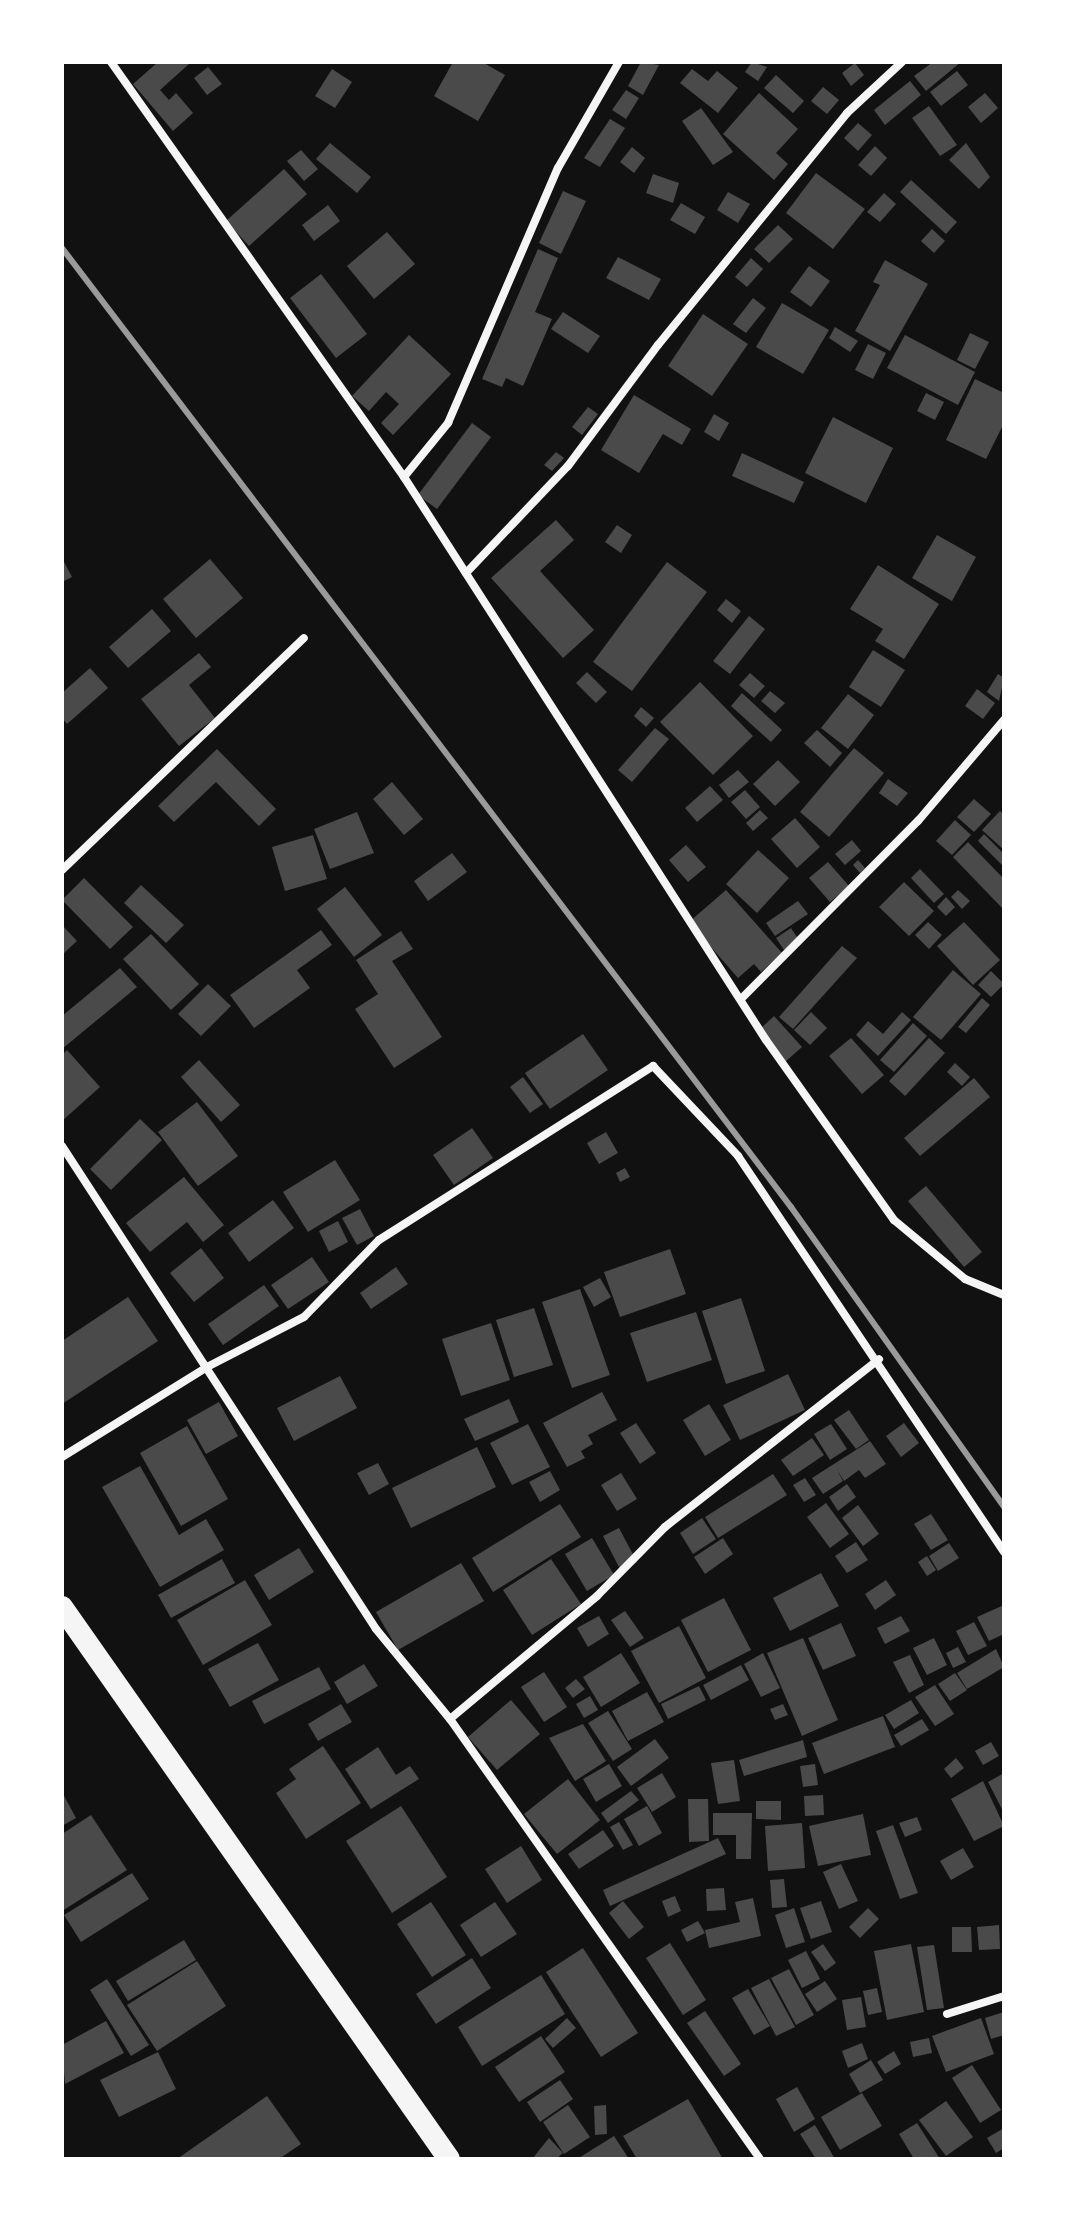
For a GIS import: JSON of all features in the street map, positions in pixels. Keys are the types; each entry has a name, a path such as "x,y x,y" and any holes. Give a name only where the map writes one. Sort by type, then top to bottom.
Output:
{"highway":[{"path":"62,1607 441,2156"}],"street":[{"path":"111,62 404,477 742,998 894,1220 965,1279 1004,1295"},
{"path":"404,477 448,423 558,168 619,62"},
{"path":"466,573 568,466 658,345 847,113 902,62"},
{"path":"62,870 304,638"},
{"path":"742,998 918,821 1004,720"},
{"path":"62,1457 209,1366 304,1317 379,1240 653,1066 738,1156 879,1359 1004,1552"},
{"path":"62,1146 209,1366 376,1629 450,1719 760,2159"},
{"path":"450,1719 597,1596 665,1527 879,1359"},
{"path":"947,2014 1004,1996"}],"building":[{"path":"158,62 189,64 160,90 169,100 176,93 193,113 173,131 133,84"},
{"path":"453,62 482,62 505,75 478,121 434,96"},
{"path":"641,62 659,65 643,95 628,86"},
{"path":"752,62 767,67 758,81 745,72"},
{"path":"933,62 961,62 926,91 914,76"},
{"path":"855,63 864,75 851,86 842,73"},
{"path":"208,67 222,84 207,95 194,78"},
{"path":"332,69 352,82 335,108 315,96"},
{"path":"692,69 708,81 717,71 738,88 718,113 680,83"},
{"path":"957,71 968,85 941,106 930,92"},
{"path":"776,75 804,101 793,113 764,88"},
{"path":"910,81 921,95 885,125 874,110"},
{"path":"823,87 839,100 827,114 811,101"},
{"path":"626,90 639,98 626,119 612,110"},
{"path":"759,93 798,129 776,153 788,164 774,180 723,134"},
{"path":"985,93 998,108 981,123 968,107"},
{"path":"929,106 957,145 940,156 912,118"},
{"path":"701,108 733,152 713,165 682,121"},
{"path":"610,119 625,128 600,167 584,158"},
{"path":"858,123 872,135 858,151 844,138"},
{"path":"330,143 371,177 357,193 316,159"},
{"path":"966,143 990,177 979,189 949,160"},
{"path":"875,146 887,158 871,176 858,165"},
{"path":"632,147 645,158 634,173 620,162"},
{"path":"301,150 318,169 304,181 287,161"},
{"path":"284,169 307,194 249,246 226,221"},
{"path":"816,173 865,209 833,249 786,213"},
{"path":"653,174 679,183 673,203 646,193"},
{"path":"911,180 957,222 946,234 900,192"},
{"path":"563,191 586,201 561,254 539,243"},
{"path":"728,192 750,204 738,223 717,210"},
{"path":"884,193 896,204 880,222 867,212"},
{"path":"681,203 705,217 695,234 670,220"},
{"path":"328,205 340,221 314,241 302,225"},
{"path":"778,225 793,239 769,263 754,249"},
{"path":"932,229 945,241 934,253 921,241"},
{"path":"387,232 415,264 374,299 347,266"},
{"path":"538,249 558,258 535,312 552,319 523,386 506,378 502,387 482,379"},
{"path":"618,257 661,279 649,300 606,278"},
{"path":"751,258 763,269 747,287 735,277"},
{"path":"885,260 928,284 890,351 855,331 880,285 873,282"},
{"path":"809,266 830,281 811,307 790,292"},
{"path":"321,274 367,334 336,358 290,298"},
{"path":"753,298 766,308 746,333 733,324"},
{"path":"782,303 829,330 803,374 756,347"},
{"path":"563,312 600,336 588,353 551,329"},
{"path":"703,314 748,344 712,396 668,366"},
{"path":"835,327 858,341 850,352 829,338"},
{"path":"970,333 989,342 975,369 957,360"},
{"path":"409,335 451,374 393,435 381,423 399,404 386,392 369,411 352,396"},
{"path":"905,335 975,372 958,405 887,368"},
{"path":"868,344 886,353 873,379 855,370"},
{"path":"975,379 1004,393 1004,423 986,459 946,440"},
{"path":"926,393 944,402 935,420 917,411"},
{"path":"634,395 691,429 682,445 663,434 639,473 601,450"},
{"path":"588,407 598,414 582,435 572,427"},
{"path":"714,414 729,423 719,441 704,432"},
{"path":"833,417 893,448 866,503 805,473"},
{"path":"472,423 491,437 437,509 418,495"},
{"path":"556,452 564,458 552,471 544,465"},
{"path":"742,453 804,482 794,503 732,476"},
{"path":"556,520 574,540 540,571 594,630 563,658 491,578"},
{"path":"617,525 632,535 621,553 605,542"},
{"path":"937,535 976,557 952,601 912,578"},
{"path":"62,558 72,577 62,582"},
{"path":"210,559 243,598 196,638 163,599"},
{"path":"667,562 707,592 632,691 593,662"},
{"path":"878,565 939,604 904,659 875,641 883,629 850,609"},
{"path":"726,599 741,611 732,623 717,610"},
{"path":"152,609 171,631 128,668 109,647"},
{"path":"749,616 765,629 730,674 713,661"},
{"path":"873,650 905,670 881,707 849,687"},
{"path":"199,653 211,667 189,685 215,718 179,746 141,699"},
{"path":"90,668 108,688 67,724 62,718 62,693"},
{"path":"587,672 607,692 596,703 576,683"},
{"path":"750,673 765,686 754,698 739,685"},
{"path":"998,674 1004,678 999,701 987,692"},
{"path":"700,682 753,736 713,775 660,722"},
{"path":"977,689 995,703 983,719 965,706"},
{"path":"770,691 785,703 775,713 761,701"},
{"path":"742,693 782,730 771,742 731,706"},
{"path":"848,694 874,715 848,749 821,728"},
{"path":"641,707 654,718 646,727 634,716"},
{"path":"655,728 669,739 632,782 618,770"},
{"path":"817,730 842,753 830,767 804,743"},
{"path":"854,748 884,773 829,837 800,812"},
{"path":"217,749 276,809 259,826 216,782 174,822 158,806"},
{"path":"778,760 800,782 775,806 753,784"},
{"path":"738,770 749,782 729,798 719,785"},
{"path":"888,779 908,793 897,806 879,793"},
{"path":"392,782 423,819 404,835 373,799"},
{"path":"710,786 723,800 697,822 685,808"},
{"path":"745,790 760,807 746,819 731,802"},
{"path":"974,799 991,814 974,832 957,817"},
{"path":"760,810 768,818 753,831 746,823"},
{"path":"1000,811 1004,815 1004,850 982,830"},
{"path":"357,812 374,853 330,869 314,829"},
{"path":"795,818 820,847 797,868 771,839"},
{"path":"955,820 971,835 952,855 936,841"},
{"path":"984,834 1004,854 1004,867 978,841"},
{"path":"313,835 327,879 285,891 272,847"},
{"path":"852,840 861,851 845,865 835,854"},
{"path":"968,842 1004,879 1004,910 953,857"},
{"path":"686,845 706,867 688,882 669,860"},
{"path":"758,850 789,878 757,913 726,884"},
{"path":"452,853 467,872 428,901 414,881"},
{"path":"858,860 865,868 860,873 853,865"},
{"path":"828,862 849,886 830,902 809,878"},
{"path":"920,869 944,894 934,903 911,878"},
{"path":"84,878 133,927 110,949 62,900"},
{"path":"904,882 934,911 909,936 879,907"},
{"path":"141,885 184,925 166,943 124,903"},
{"path":"345,887 382,935 354,957 317,909"},
{"path":"726,890 782,953 761,972 754,964 738,978 689,922"},
{"path":"958,890 970,901 962,909 951,897"},
{"path":"946,897 955,907 946,916 937,907"},
{"path":"798,901 808,914 775,936 766,923"},
{"path":"928,922 942,935 929,949 915,935"},
{"path":"964,922 1000,960 973,985 937,946"},
{"path":"62,925 77,941 62,955"},
{"path":"791,928 799,940 784,950 776,938"},
{"path":"321,930 332,945 297,970 310,988 254,1028 230,995"},
{"path":"401,931 413,949 392,961 442,1037 394,1068 355,1009 378,994 356,960"},
{"path":"151,934 199,984 171,1010 123,959"},
{"path":"842,946 857,958 793,1029 779,1017"},
{"path":"120,968 137,987 62,1049 62,1016"},
{"path":"953,970 981,994 941,1040 913,1017"},
{"path":"991,971 1004,984 991,997 978,985"},
{"path":"208,984 231,1006 201,1036 178,1014"},
{"path":"982,998 990,1005 966,1033 958,1027"},
{"path":"811,1012 827,1028 810,1045 794,1030"},
{"path":"902,1012 911,1020 878,1056 856,1035 868,1021 883,1034"},
{"path":"774,1016 802,1047 785,1062 757,1032"},
{"path":"913,1023 927,1036 894,1072 880,1060"},
{"path":"583,1034 608,1070 550,1109 525,1073"},
{"path":"851,1038 884,1075 862,1094 829,1056"},
{"path":"929,1038 945,1053 905,1096 889,1081"},
{"path":"67,1050 100,1087 62,1121 62,1055"},
{"path":"199,1060 240,1105 221,1122 181,1077"},
{"path":"955,1063 970,1077 962,1086 947,1072"},
{"path":"523,1077 543,1104 530,1113 510,1087"},
{"path":"974,1078 990,1097 920,1156 904,1138"},
{"path":"197,1102 238,1156 198,1186 158,1132"},
{"path":"140,1119 162,1140 111,1190 90,1169"},
{"path":"472,1128 493,1158 454,1185 433,1155"},
{"path":"606,1132 618,1153 599,1164 587,1143"},
{"path":"335,1160 360,1200 308,1232 283,1192"},
{"path":"625,1168 630,1177 620,1182 616,1173"},
{"path":"184,1177 224,1225 203,1242 187,1222 150,1252 126,1223"},
{"path":"926,1186 982,1252 964,1267 908,1201"},
{"path":"273,1200 294,1228 249,1262 228,1233"},
{"path":"360,1209 374,1236 357,1245 342,1218"},
{"path":"338,1221 348,1242 329,1252 319,1231"},
{"path":"201,1248 224,1278 194,1302 170,1273"},
{"path":"670,1249 686,1294 620,1317 604,1272"},
{"path":"312,1257 329,1282 288,1309 271,1285"},
{"path":"396,1267 408,1284 371,1309 360,1293"},
{"path":"600,1278 611,1297 594,1307 583,1287"},
{"path":"264,1285 279,1306 223,1345 208,1324"},
{"path":"580,1289 610,1375 572,1388 542,1302"},
{"path":"128,1297 158,1341 62,1404 62,1341"},
{"path":"741,1298 765,1371 726,1384 702,1311"},
{"path":"534,1308 553,1365 514,1377 496,1320"},
{"path":"696,1312 712,1360 647,1382 630,1333"},
{"path":"491,1323 510,1380 461,1396 442,1339"},
{"path":"788,1374 805,1410 740,1440 723,1405"},
{"path":"340,1376 357,1408 294,1441 277,1408"},
{"path":"602,1392 617,1420 588,1435 593,1444 581,1451 585,1458 567,1467 543,1423"},
{"path":"509,1399 519,1422 475,1441 464,1419"},
{"path":"219,1402 238,1436 206,1454 187,1420"},
{"path":"709,1404 731,1440 705,1456 683,1420"},
{"path":"849,1410 869,1440 856,1449 834,1420"},
{"path":"636,1423 656,1453 640,1464 620,1433"},
{"path":"904,1423 919,1443 901,1457 886,1436"},
{"path":"528,1424 550,1467 512,1485 490,1443"},
{"path":"831,1424 847,1449 830,1460 814,1434"},
{"path":"187,1426 228,1499 181,1526 140,1453"},
{"path":"812,1438 824,1455 793,1476 781,1460"},
{"path":"870,1441 886,1464 865,1478 859,1470 844,1481 837,1470 843,1481 823,1494 812,1478"},
{"path":"477,1447 496,1487 411,1528 392,1488"},
{"path":"378,1463 389,1484 369,1495 357,1473"},
{"path":"140,1466 179,1535 206,1519 224,1550 160,1587 102,1487"},
{"path":"550,1471 560,1490 540,1502 529,1482"},
{"path":"621,1473 637,1499 617,1511 601,1485"},
{"path":"773,1474 787,1495 718,1538 705,1517"},
{"path":"805,1478 816,1495 804,1502 793,1485"},
{"path":"847,1484 856,1497 838,1511 829,1497"},
{"path":"826,1503 849,1534 830,1548 807,1517"},
{"path":"560,1504 581,1537 493,1592 472,1558"},
{"path":"858,1505 879,1534 863,1546 842,1518"},
{"path":"931,1514 948,1540 931,1550 914,1524"},
{"path":"702,1518 716,1539 693,1554 680,1533"},
{"path":"619,1528 637,1562 621,1571 603,1536"},
{"path":"592,1538 614,1575 587,1591 565,1554"},
{"path":"723,1538 733,1554 705,1574 694,1557"},
{"path":"856,1542 868,1560 847,1573 835,1556"},
{"path":"949,1543 959,1558 938,1571 929,1556"},
{"path":"299,1548 314,1572 269,1600 254,1575"},
{"path":"927,1556 936,1570 927,1576 918,1562"},
{"path":"222,1559 235,1583 171,1618 158,1595"},
{"path":"551,1559 581,1604 532,1635 503,1590"},
{"path":"461,1563 484,1601 398,1650 376,1612"},
{"path":"821,1573 839,1606 790,1631 773,1598"},
{"path":"245,1580 272,1625 203,1665 177,1620"},
{"path":"886,1580 896,1595 875,1610 865,1594"},
{"path":"724,1598 751,1650 708,1672 681,1620"},
{"path":"1004,1605 1004,1634 989,1641 977,1617"},
{"path":"625,1611 644,1638 630,1647 611,1620"},
{"path":"599,1616 609,1634 588,1647 577,1628"},
{"path":"901,1616 910,1631 885,1644 877,1628"},
{"path":"974,1622 987,1646 968,1655 956,1631"},
{"path":"841,1623 856,1656 823,1670 808,1638"},
{"path":"679,1626 706,1678 659,1703 631,1651"},
{"path":"803,1638 838,1720 802,1736 767,1653"},
{"path":"934,1638 947,1665 927,1675 913,1648"},
{"path":"258,1643 279,1680 230,1707 208,1669"},
{"path":"958,1647 966,1662 953,1668 946,1653"},
{"path":"996,1649 1004,1667 967,1689 957,1673"},
{"path":"621,1653 640,1683 601,1707 583,1677"},
{"path":"763,1653 780,1688 761,1697 744,1664"},
{"path":"910,1655 924,1685 909,1693 893,1662"},
{"path":"364,1664 378,1686 347,1704 334,1682"},
{"path":"741,1665 749,1680 711,1700 703,1685"},
{"path":"319,1667 331,1689 264,1724 252,1701"},
{"path":"544,1672 567,1707 544,1722 521,1687"},
{"path":"955,1673 967,1690 950,1701 938,1684"},
{"path":"576,1679 585,1689 573,1698 565,1688"},
{"path":"935,1685 954,1714 935,1726 915,1697"},
{"path":"699,1686 706,1700 668,1719 661,1704"},
{"path":"647,1692 664,1722 628,1741 612,1711"},
{"path":"590,1696 598,1710 584,1718 576,1704"},
{"path":"511,1700 540,1734 497,1770 468,1737"},
{"path":"911,1700 919,1713 894,1729 885,1715"},
{"path":"341,1704 352,1722 318,1741 308,1724"},
{"path":"783,1704 788,1715 775,1720 770,1709"},
{"path":"608,1711 632,1749 613,1761 588,1723"},
{"path":"883,1716 895,1747 824,1774 812,1743"},
{"path":"922,1719 929,1730 901,1746 894,1735"},
{"path":"583,1724 606,1761 575,1781 549,1738"},
{"path":"655,1739 669,1758 631,1786 617,1767"},
{"path":"803,1740 807,1757 744,1776 739,1760"},
{"path":"991,1742 999,1756 983,1765 975,1751"},
{"path":"323,1746 361,1803 306,1839 276,1793 296,1779 289,1769"},
{"path":"378,1747 396,1775 410,1766 419,1779 371,1809 345,1769"},
{"path":"956,1758 964,1768 951,1778 944,1769"},
{"path":"734,1760 740,1801 718,1804 711,1763"},
{"path":"609,1764 622,1786 596,1802 583,1779"},
{"path":"815,1764 818,1785 803,1787 800,1766"},
{"path":"662,1773 676,1797 652,1812 637,1788"},
{"path":"1004,1773 1004,1813 988,1782"},
{"path":"568,1779 600,1820 557,1854 524,1814"},
{"path":"983,1781 1004,1826 974,1841 951,1799"},
{"path":"631,1791 639,1800 608,1823 601,1813"},
{"path":"62,1792 76,1818 62,1826"},
{"path":"823,1795 824,1815 805,1816 804,1796"},
{"path":"688,1799 708,1799 709,1841 689,1842"},
{"path":"756,1801 781,1801 781,1820 756,1819"},
{"path":"401,1806 447,1877 392,1913 346,1841"},
{"path":"647,1806 662,1833 639,1846 624,1819"},
{"path":"713,1813 752,1813 751,1859 736,1859 736,1835 713,1835"},
{"path":"863,1814 871,1855 818,1866 809,1826"},
{"path":"91,1815 127,1870 62,1911 62,1834"},
{"path":"917,1817 922,1830 905,1837 899,1823"},
{"path":"619,1822 633,1845 623,1850 610,1827"},
{"path":"802,1823 805,1868 768,1871 765,1826"},
{"path":"893,1825 918,1893 900,1899 876,1831"},
{"path":"603,1830 614,1846 579,1869 568,1854"},
{"path":"718,1838 726,1854 610,1906 603,1890"},
{"path":"521,1846 542,1880 507,1903 485,1869"},
{"path":"963,1848 974,1867 951,1880 940,1861"},
{"path":"841,1864 858,1901 839,1909 823,1872"},
{"path":"132,1873 149,1899 81,1942 64,1915"},
{"path":"784,1879 787,1907 772,1908 770,1880"},
{"path":"724,1888 726,1910 707,1911 706,1889"},
{"path":"675,1896 681,1911 668,1917 662,1901"},
{"path":"753,1898 761,1936 709,1948 705,1930 740,1922 735,1902"},
{"path":"623,1901 644,1927 629,1939 609,1913"},
{"path":"821,1901 832,1932 811,1939 800,1908"},
{"path":"431,1902 466,1955 432,1977 397,1924"},
{"path":"495,1902 517,1934 481,1957 460,1925"},
{"path":"794,1908 805,1942 786,1948 775,1915"},
{"path":"868,1908 879,1919 860,1938 849,1927"},
{"path":"698,1921 705,1933 687,1942 681,1930"},
{"path":"999,1925 1000,1949 979,1950 977,1927"},
{"path":"952,1927 971,1927 972,1952 952,1952"},
{"path":"184,1940 196,1960 128,2001 116,1981"},
{"path":"670,1943 706,2000 683,2015 646,1958"},
{"path":"823,1944 836,1963 825,1971 811,1952"},
{"path":"911,1944 924,2012 887,2020 874,1951"},
{"path":"934,1945 944,2008 927,2010 917,1947"},
{"path":"583,1948 638,2033 601,2057 546,1972"},
{"path":"806,1951 820,1979 802,1988 788,1960"},
{"path":"472,1958 491,1988 436,2024 416,1994"},
{"path":"197,1961 226,2006 157,2051 127,2005"},
{"path":"789,1969 814,2015 796,2025 771,1978"},
{"path":"541,1975 565,2014 482,2066 458,2027"},
{"path":"107,1979 149,2045 131,2056 90,1990"},
{"path":"769,1979 795,2027 776,2036 751,1988"},
{"path":"825,1981 837,1999 817,2012 805,1994"},
{"path":"877,1988 882,2012 868,2015 863,1991"},
{"path":"748,1989 770,2026 754,2035 732,1998"},
{"path":"861,1997 866,2027 847,2030 842,2000"},
{"path":"705,2011 741,2064 724,2076 687,2023"},
{"path":"1004,2012 1004,2035 991,2039 985,2018"},
{"path":"567,2018 576,2028 553,2048 545,2039"},
{"path":"981,2018 994,2054 946,2072 932,2036"},
{"path":"106,2021 124,2053 65,2084 62,2045"},
{"path":"541,2036 565,2072 519,2102 495,2067"},
{"path":"929,2038 932,2053 913,2057 910,2042"},
{"path":"862,2043 868,2059 848,2068 842,2051"},
{"path":"894,2051 901,2064 885,2074 877,2062"},
{"path":"158,2052 176,2089 119,2117 100,2080"},
{"path":"871,2060 883,2080 860,2093 849,2074"},
{"path":"972,2065 1001,2110 980,2123 952,2078"},
{"path":"560,2080 573,2099 540,2122 527,2102"},
{"path":"797,2087 815,2119 794,2132 776,2099"},
{"path":"862,2093 882,2126 840,2150 821,2117"},
{"path":"267,2096 301,2144 279,2159 177,2159"},
{"path":"688,2099 723,2159 637,2159 623,2136"},
{"path":"946,2101 973,2137 946,2156 919,2120"},
{"path":"568,2105 590,2137 564,2154 543,2122"},
{"path":"606,2105 607,2134 595,2135 594,2106"},
{"path":"917,2123 940,2159 914,2159 899,2134"},
{"path":"815,2125 835,2159 816,2159 800,2134"},
{"path":"1004,2128 1004,2148 996,2153 987,2138"},
{"path":"614,2136 629,2159 577,2159"},
{"path":"549,2138 563,2153 556,2159 532,2159"}],"railway":[{"path":"62,248 791,1207 1004,1507"}]}
